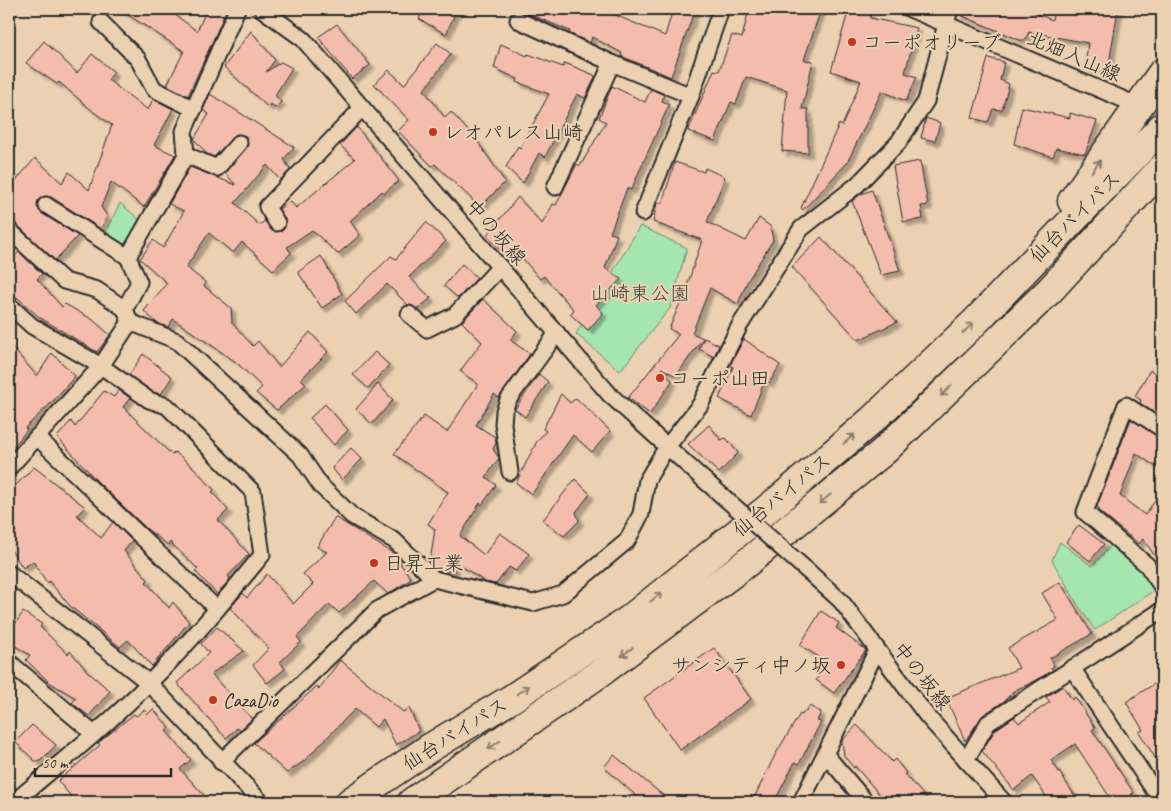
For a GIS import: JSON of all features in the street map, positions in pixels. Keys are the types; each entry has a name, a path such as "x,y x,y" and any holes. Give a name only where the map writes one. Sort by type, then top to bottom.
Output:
{"highway":[{"path":"1028,264 1162,73"},
{"name":"仙台バイパス","path":"350,802 428,749 510,699 630,619 781,498 872,419 975,322 1028,264 1162,127"},
{"name":"仙台バイパス","path":"412,802 597,675 749,561 884,451 1050,290 1162,168"},
{"path":"1050,290 1089,261 1162,194"}],"street":[{"path":"128,258 186,156 184,131 237,9"},
{"name":"中の坂線","path":"262,9 303,39 610,395 666,448 841,601 927,716 1004,802"},
{"path":"644,213 691,96 721,9"},
{"name":"北畑入山線","path":"910,9 948,16 1139,106"},
{"path":"9,230 64,281 97,290 128,316 177,341 300,455 321,486 352,516 395,541 434,579 534,602 563,594 627,541 641,514 647,480 666,448 700,405 740,324 801,230 857,184 898,143 926,101 948,16"},
{"path":"518,20 612,63 691,96"},
{"path":"101,22 138,59 154,89 194,109"},
{"path":"555,187 612,63"},
{"path":"276,224 267,207 362,108"},
{"path":"186,156 217,168 239,143"},
{"path":"11,462 37,437 101,366 128,316 139,282 128,258 46,205"},
{"path":"409,314 427,329 455,315 500,267"},
{"path":"9,305 32,326 101,366 150,400 168,406 253,492 262,555 217,609 149,683 94,734 14,802"},
{"path":"510,472 504,411 508,400 557,333"},
{"path":"1162,430 1126,404 1085,512 1147,565 1162,587"},
{"path":"37,437 217,609"},
{"path":"9,573 149,683 221,762 261,802"},
{"path":"221,762 377,610 434,579"},
{"path":"966,760 988,723 1162,610"},
{"path":"801,802 877,650"},
{"path":"9,662 94,734"},
{"path":"1072,668 1162,802"},
{"path":"826,755 866,802"}],"green space":[{"path":"120,203 141,221 126,251 104,235"},
{"name":"山崎東公園","path":"640,226 687,248 670,308 620,371 576,334"},
{"path":"1060,542 1092,566 1113,543 1134,563 1156,589 1095,630 1052,560"}],"building":[{"path":"119,9 167,9 197,31 207,9 227,9 188,96 167,85 184,51"},
{"path":"424,9 457,9 446,34 419,19"},
{"path":"511,9 601,9 665,36 673,9 695,9 671,77 621,56 622,53 592,37 590,43 569,33 570,31 522,11 511,11"},
{"path":"749,9 821,9 804,60 813,61 802,109 808,109 808,153 782,151 787,90 746,77 736,104 731,102 715,141 688,131 714,70 719,71 732,35 742,38"},
{"path":"849,9 871,13 870,18 917,28 905,73 917,77 906,101 882,91 847,163 803,210 801,208 839,124 842,126 861,81 831,71"},
{"path":"959,9 1025,9 1052,20 1054,9 1118,9 1107,76 1085,67 1088,43 1029,32 1025,40 1020,40 958,14"},
{"path":"337,24 370,65 352,79 318,37"},
{"path":"251,31 275,60 266,72 281,62 292,68 275,95 281,102 275,108 270,104 268,107 224,67"},
{"path":"44,41 77,73 92,54 114,72 108,80 148,110 153,99 173,109 154,145 175,155 144,207 111,182 101,207 107,216 101,229 51,197 46,196 38,200 37,205 41,213 78,236 55,260 15,223 9,221 9,189 35,158 62,183 69,172 89,190 112,125 59,82 57,84 26,63"},
{"path":"437,43 451,54 424,90 445,118 451,112 478,142 505,182 480,207 435,164 432,166 398,131 409,120 374,84 389,70 404,85"},
{"path":"501,44 527,56 528,54 563,67 565,63 594,75 595,78 585,98 577,94 545,157 539,153 523,183 506,167 518,146 520,148 549,94 517,82 518,79 494,68"},
{"path":"988,58 1004,62 1000,80 1009,84 1002,110 993,109 988,122 972,118"},
{"path":"612,86 645,102 651,89 664,95 662,101 669,105 631,190 627,188 610,233 617,235 605,268 621,279 596,305 603,313 588,330 570,314 574,310 544,276 540,279 518,253 508,259 487,235 518,197 542,224 553,204 556,205 577,164 580,166 606,122 599,118"},
{"path":"210,94 294,147 284,159 290,170 280,180 267,165 235,203 259,225 265,221 272,231 282,231 286,222 279,209 290,201 296,208 355,159 340,145 357,127 399,181 384,193 382,191 350,221 360,235 338,254 312,230 287,247 291,253 273,270 242,242 233,253 209,233 186,267 206,283 204,286 231,308 232,323 253,346 258,341 279,367 310,332 328,352 301,379 306,384 277,410 256,393 262,387 236,362 173,319 168,327 157,323 144,311 167,283 140,259 153,240 163,248 184,211 169,204 190,167 236,185 225,173 248,145 246,136 236,134 214,157 207,154 194,139 209,114 203,110"},
{"path":"1022,107 1070,118 1070,113 1097,121 1085,154 1056,148 1053,157 1014,144"},
{"path":"926,118 940,123 935,141 921,138"},
{"path":"920,161 928,205 921,206 923,219 903,222 893,166"},
{"path":"675,162 704,172 705,168 725,177 707,222 746,241 759,218 770,226 773,240 747,282 738,304 710,288 692,333 703,338 676,376 661,368 672,381 650,414 628,398 679,334 669,329 686,289 702,240 653,222 657,203 662,203"},
{"path":"872,190 900,271 881,275 852,201 861,194"},
{"path":"426,222 446,241 409,277 431,298 418,309 408,305 387,284 356,314 345,301 391,256 396,259"},
{"path":"821,237 897,322 858,340 792,267"},
{"path":"19,252 42,274 37,279 62,307 65,304 93,320 110,335 97,352 39,317 9,290 9,262"},
{"path":"321,256 342,294 322,308 298,272"},
{"path":"462,264 477,278 458,298 444,286"},
{"path":"483,299 517,331 510,340 530,354 499,398 494,394 476,425 495,437 496,443 493,449 499,458 486,477 496,485 482,505 480,503 460,536 484,555 500,533 529,554 516,571 509,567 496,584 485,582 456,562 454,572 436,568 430,562 435,529 428,524 448,492 394,454 424,416 447,432 478,384 460,371 482,342 462,322"},
{"path":"704,338 719,345 714,357 699,349"},
{"path":"744,339 780,365 769,383 765,380 751,415 719,398 733,367 730,365"},
{"path":"9,344 37,376 52,353 75,376 25,428 27,430 9,452"},
{"path":"375,352 389,365 368,388 353,375"},
{"path":"143,354 172,377 161,394 153,392 129,375"},
{"path":"1150,370 1162,377 1162,418 1140,403 1141,400 1135,396"},
{"path":"539,374 548,382 525,417 515,409"},
{"path":"378,384 393,400 372,424 356,409"},
{"path":"119,390 130,398 123,407 172,455 175,452 194,468 214,490 212,492 228,510 218,520 249,554 228,576 230,579 217,594 195,571 198,569 170,542 168,545 147,529 99,483 57,437 71,421 75,427 104,391 114,397"},
{"path":"561,394 570,403 576,398 610,431 592,452 573,435 532,494 516,483 537,441 546,431 543,429"},
{"path":"325,404 348,430 334,445 310,418"},
{"path":"1131,419 1162,438 1162,471 1136,453 1120,496 1145,515 1162,490 1162,566 1143,539 1139,544 1101,513 1097,506"},
{"path":"709,425 721,440 726,438 738,453 719,473 688,444"},
{"path":"351,448 362,459 342,480 332,468"},
{"path":"34,467 85,507 77,515 101,538 113,522 132,541 124,551 148,580 146,582 169,608 173,602 189,622 152,666 128,640 120,647 70,606 49,581 47,583 33,561 23,568 9,547 9,480 16,485"},
{"path":"575,479 590,494 576,512 579,521 564,536 543,520"},
{"path":"335,517 394,554 411,579 388,594 374,581 339,613 329,604 297,637 301,642 280,662 285,669 267,683 253,665 269,648 230,608 243,593 247,598 267,574 293,604 313,584 303,574 327,552 317,547"},
{"path":"1079,525 1104,544 1090,561 1066,542"},
{"path":"1060,582 1092,634 1050,658 1054,666 1051,668 1053,670 1015,690 1003,702 983,715 965,741 946,698 1019,668 1008,648 1058,620 1042,593"},
{"path":"821,611 839,623 836,628 866,650 834,693 816,680 828,663 800,645"},
{"path":"23,612 42,624 40,627 68,654 70,651 88,672 110,691 89,716 72,703 76,698 49,682 26,660 30,655 9,642 9,633"},
{"name":"CazaDio","path":"217,627 244,651 211,674 252,719 240,730 237,728 226,738 177,683 209,653 201,644"},
{"path":"714,648 751,699 680,750 644,698"},
{"path":"340,660 403,712 409,708 419,731 396,745 383,719 376,727 355,709 304,761 287,773 254,743 317,686 319,689"},
{"path":"1162,679 1162,769 1139,732 1143,730 1126,702"},
{"path":"1063,686 1072,700 1075,697 1095,728 1092,730 1134,793 1131,794 1136,802 1113,802 1075,744 1051,760 1079,802 1050,802 1032,776 1014,790 982,751 995,730 1014,717 1019,723 1050,702 1046,697"},
{"path":"809,706 821,712 817,721 821,722 799,764 795,762 774,802 752,802 775,755 800,714 802,715 804,711 806,712"},
{"path":"153,709 170,728 166,731 191,760 180,769 210,802 76,802 58,781 100,745 98,743 134,714 136,716 144,710 148,714"},
{"path":"32,725 56,745 40,761 35,761 15,742"},
{"path":"857,725 892,762 895,759 906,773 904,774 930,802 886,802 844,756 842,741"},
{"path":"614,755 671,802 643,802 604,767"}],"place":[{"name":"コーポオリーブ","path":"852,42"},
{"name":"レオパレス山崎","path":"433,132"},
{"name":"コーポ山田","path":"660,378"},
{"name":"日昇工業","path":"374,563"},
{"name":"サンシティ中ノ坂","path":"841,665"},
{"name":"CazaDio","path":"213,700"}]}
